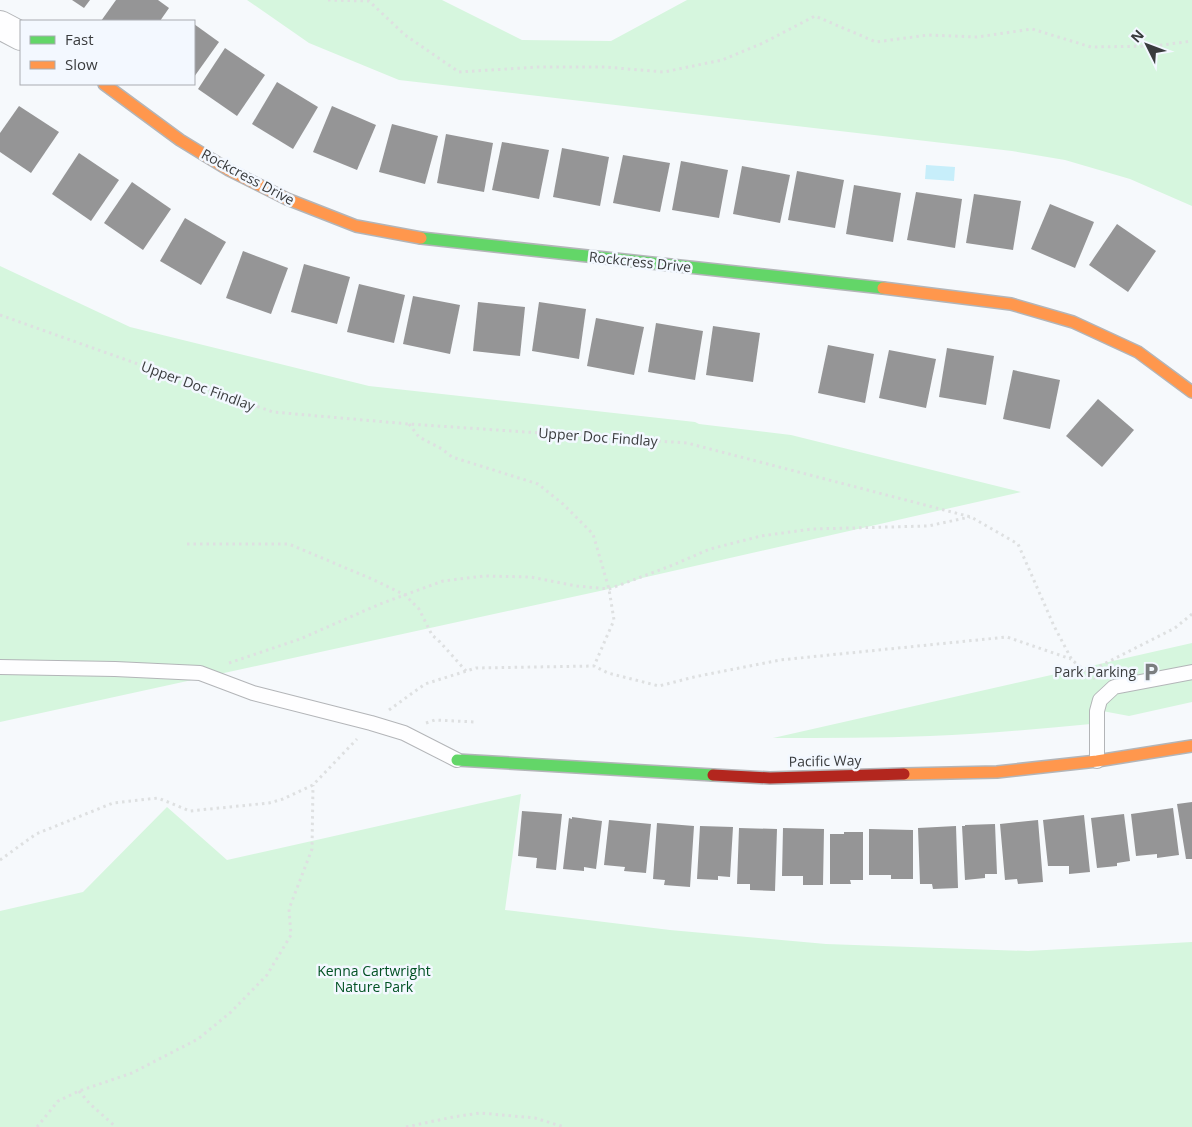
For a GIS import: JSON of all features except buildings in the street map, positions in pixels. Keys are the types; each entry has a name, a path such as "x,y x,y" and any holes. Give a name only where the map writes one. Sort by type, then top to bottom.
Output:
{"street":[{"path":"0,25 20,35"},
{"name":"Rockcress Drive","path":"105,85 180,140 229,170 287,199 356,226 419,238 911,291 1011,304 1072,322 1138,352 1192,392"},
{"name":"Pacific Way","path":"457,760 770,778 997,772 1192,746"}],"lane":[{"path":"0,668 200,672 254,693 371,723 408,736 457,760"},
{"path":"1097,760 1097,711 1100,700 1114,687 1192,672"}],"path":[{"path":"328,0 369,1 404,35 458,72 538,67 605,67 664,72 722,60 763,43 815,16 876,42 928,35 977,37 1032,29 1091,47 1155,46 1192,41"},
{"name":"Upper Doc Findlay","path":"0,315 274,412 409,424 686,443 971,517 1018,544 1054,626 1072,660 1102,684 1114,687"},
{"path":"409,424 419,438 442,449 452,457 538,484 563,504 593,534 609,589 614,620 594,666"},
{"path":"200,672 300,639 380,604 443,581 484,576 530,576 577,586 609,589 674,565 710,549 761,536 812,529 928,526 971,517"},
{"path":"187,544 289,544 406,595 420,609 432,635 466,672"},
{"path":"1088,672 1175,628 1192,614"},
{"path":"0,860 36,834 112,803 158,798 190,811 269,803 283,799 312,785 371,723 424,684 476,668 594,666 608,673 658,686 780,660 1007,637 1072,660"},
{"path":"408,736 418,726 435,720 475,722"},
{"path":"36,1127 58,1101 78,1091 132,1073 198,1039 232,1012 267,975 291,935 289,910 312,849 312,785"},
{"path":"78,1091 116,1127"},
{"path":"406,1127 480,1113 535,1118 564,1127"}],"green space":[{"path":"247,0 442,0 522,40 611,41 687,0 1192,0 1192,206 1130,179 1065,160 1012,151 399,80 309,43"},
{"path":"0,266 130,327 369,386 695,422 791,435 1021,492 642,578 609,589 0,722"},
{"path":"1192,643 1192,702 1129,716 1097,710 1091,724 910,737 773,738"},
{"name":"Kenna Cartwright Nature Park","path":"521,794 505,910 670,930 826,944 1028,951 1192,942 1192,1127 0,1127 0,911 83,892 167,807 227,860"}],"water":[{"path":"926,165 955,167 954,181 925,179"}],"traffic: fast":[{"path":"421,238 883,288"},
{"path":"457,760 713,775"}],"traffic: slow":[{"path":"105,85 180,140 229,170 287,199 356,226 421,238"},
{"path":"883,288 1011,304 1073,322 1138,352 1192,392"},
{"path":"904,774 997,772 1097,761 1192,746"}],"traffic: jam":[{"path":"713,775 770,778 904,774"}],"place":[{"name":"Park Parking","path":"1151,672"}]}
